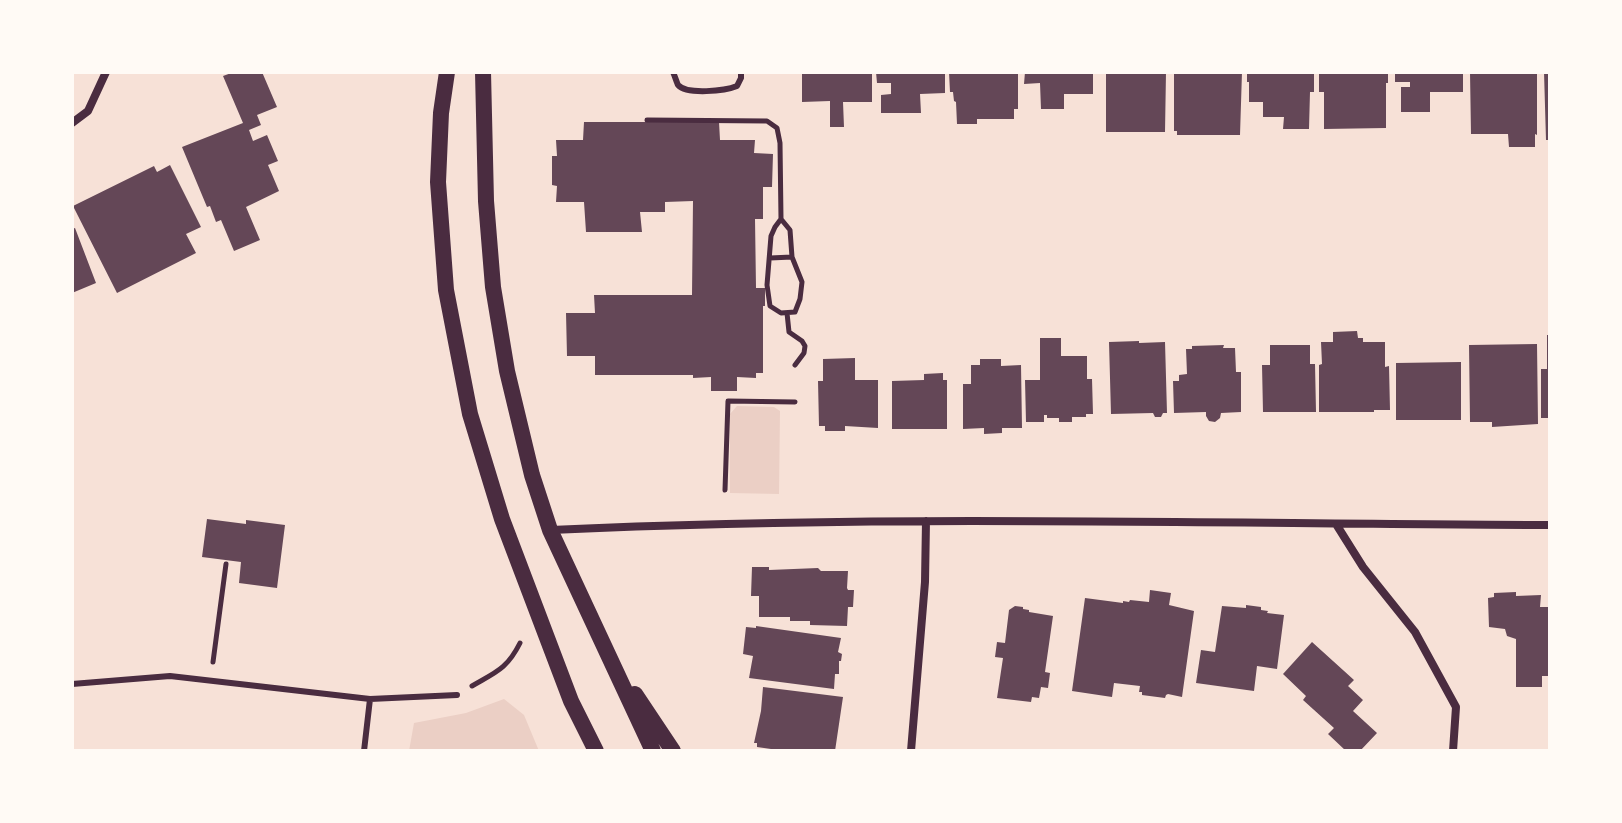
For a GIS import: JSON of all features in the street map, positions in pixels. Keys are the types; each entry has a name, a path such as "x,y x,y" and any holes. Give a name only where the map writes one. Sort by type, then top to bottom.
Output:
{"main road":[{"path":"447,72 441,113 438,182 446,290 470,414 502,519 588,751"},
{"path":"483,72 486,201 493,287 510,386 532,475 550,530 653,751"},
{"path":"605,649 673,751"},
{"path":"571,701 596,751"}],"street":[{"path":"72,123 88,111 106,72"},
{"path":"911,751 925,582 926,521"},
{"path":"550,530 926,521 1550,525"},
{"path":"1336,524 1363,567 1415,632 1456,707 1453,751"}],"lane":[{"path":"673,72 678,85 688,90 727,90 737,86 741,72"},
{"path":"72,684 170,676 370,699 457,695"},
{"path":"364,751 370,699"}],"path":[{"path":"647,120 767,121 777,128 781,219 771,236 767,285 770,306 787,313 795,312 802,282 792,257 790,230 781,219"},
{"path":"770,258 792,257"},
{"path":"787,313 789,332 805,346 795,365"},
{"path":"725,490 728,401 795,402"},
{"path":"210,681 226,564"},
{"path":"457,695 504,668 520,643"}],"shaded area":[{"path":"737,406 774,407 780,411 779,494 730,493 730,414"},
{"path":"504,699 524,715 539,751 409,751 414,723 466,713"}],"building":[{"path":"234,72 262,72 277,107 257,115 261,125 249,130 253,141 267,135 278,161 268,165 279,191 246,207 260,240 234,251 221,220 216,222 210,206 207,207 182,147 243,123 223,76"},
{"path":"802,72 872,72 872,102 843,102 844,127 830,127 830,101 802,102"},
{"path":"876,72 945,72 945,93 920,94 921,113 881,113 881,95 891,94 891,83 877,83"},
{"path":"949,72 1018,72 1018,109 1014,109 1014,119 977,119 977,124 957,124"},
{"path":"1025,72 1093,72 1093,94 1064,94 1064,109 1041,109 1040,83 1024,84"},
{"path":"1106,72 1166,72 1165,132 1106,132"},
{"path":"1174,72 1242,72 1240,135 1177,135 1174,131"},
{"path":"1247,72 1314,72 1309,129 1283,129 1284,117 1263,117 1263,102 1249,102"},
{"path":"1319,72 1388,72 1386,128 1324,129 1324,92 1319,92"},
{"path":"1395,72 1463,72 1463,92 1430,92 1430,112 1401,112 1401,87 1410,87 1410,82 1395,82"},
{"path":"1470,72 1537,72 1535,147 1509,147 1508,134 1471,134"},
{"path":"1544,72 1550,72 1550,140 1546,140"},
{"path":"584,122 719,122 720,140 755,140 754,153 773,154 772,187 763,187 763,219 755,219 756,288 765,288 763,373 756,373 756,378 737,377 737,391 711,391 711,377 595,375 595,356 567,356 566,313 595,313 594,295 692,295 693,201 665,202 665,212 640,212 642,232 586,232 584,202 556,202 557,186 552,185 552,156 557,156 556,140 583,140"},
{"path":"170,165 201,227 186,234 196,253 117,293 73,206 154,166 157,172"},
{"path":"75,228 96,283 72,293 72,229"},
{"path":"1357,331 1358,338 1363,338 1363,342 1385,342 1390,410 1319,412 1321,342 1333,342 1333,332"},
{"path":"1547,335 1550,335 1550,418 1541,418 1541,369 1547,369"},
{"path":"1040,338 1061,338 1061,356 1087,356 1087,379 1092,379 1093,414 1072,417 1072,422 1059,422 1059,418 1044,415 1044,422 1026,422 1025,380 1040,380"},
{"path":"1109,342 1165,342 1167,413 1161,417 1155,417 1153,413 1111,414"},
{"path":"1537,344 1538,424 1492,427 1492,422 1470,422 1469,345"},
{"path":"1224,345 1223,348 1235,348 1236,372 1241,372 1241,412 1221,413 1215,422 1209,421 1206,412 1174,413 1173,381 1179,381 1179,375 1187,374 1186,349"},
{"path":"1270,345 1310,345 1310,364 1315,364 1316,412 1263,412 1262,365 1270,365"},
{"path":"855,358 855,380 878,380 878,428 845,426 845,431 825,431 825,426 819,426 818,381 823,381 823,359"},
{"path":"980,359 1001,359 1001,366 1021,365 1022,428 1002,428 1002,433 984,434 984,428 963,429 963,384 971,384 971,365 980,365"},
{"path":"1461,362 1461,420 1396,420 1396,363"},
{"path":"943,373 943,380 947,380 947,429 892,429 892,381 924,380 924,374"},
{"path":"207,519 285,525 277,588 239,583 241,562 202,557"},
{"path":"752,567 848,571 847,588 854,590 853,607 848,607 847,626 810,625 810,621 790,621 790,617 759,617 759,596 751,596"},
{"path":"1150,590 1171,593 1169,605 1194,611 1182,697 1142,695 1140,686 1114,683 1112,697 1072,691 1085,598 1123,603 1130,600 1149,602"},
{"path":"1516,592 1516,596 1541,595 1540,607 1550,607 1550,676 1542,676 1542,687 1516,687 1516,639 1507,636 1505,629 1489,627 1488,598 1494,597 1494,593"},
{"path":"1246,605 1284,615 1277,669 1257,666 1254,691 1196,683 1201,650 1215,652 1222,606 1246,608"},
{"path":"1015,606 1053,616 1045,672 1050,673 1048,688 1041,687 1039,698 1032,697 1031,702 997,698 1003,658 995,657 997,642 1005,643 1009,610"},
{"path":"746,627 841,638 838,652 842,654 834,689 749,678 753,656 743,654"},
{"path":"1312,642 1354,680 1348,686 1363,700 1353,711 1377,733 1360,751 1346,751 1328,734 1334,728 1303,700 1306,696 1283,674"},
{"path":"763,687 843,697 835,751 785,751 757,747 754,743"}]}
